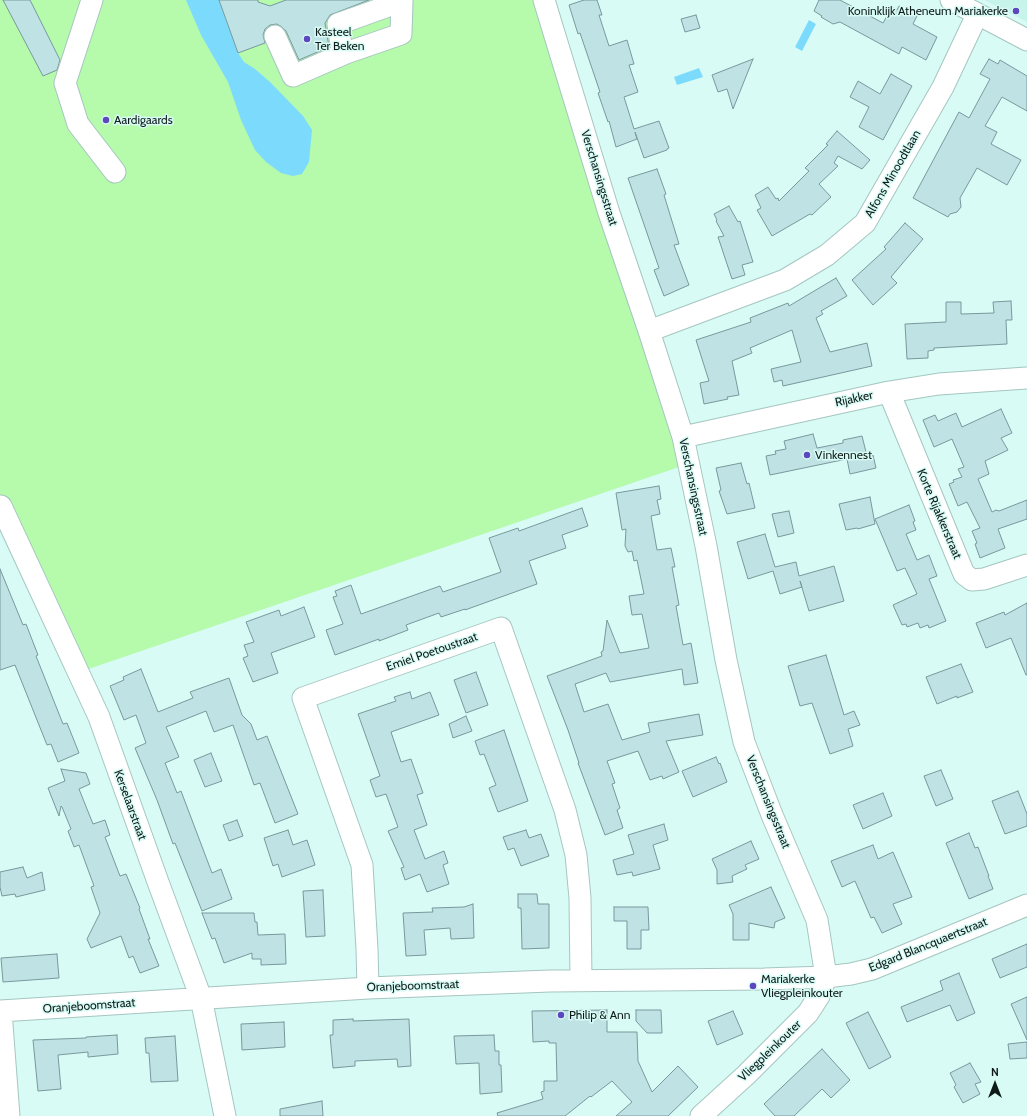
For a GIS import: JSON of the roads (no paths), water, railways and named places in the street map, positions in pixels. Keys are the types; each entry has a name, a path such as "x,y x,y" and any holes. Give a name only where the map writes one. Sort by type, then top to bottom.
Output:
{"street":[{"path":"92,0 64,83 78,124 115,172"},
{"name":"Verschansingsstraat","path":"544,0 609,213 683,437 706,546 726,660 744,742 772,815 817,920 826,977"},
{"path":"951,0 1027,40"},
{"path":"275,36 293,76 346,53 402,34 402,1 338,24 341,45 346,53"},
{"name":"Alfons Minoodtlaan","path":"649,331 785,280 828,255 865,223 943,87 977,15"},
{"name":"Rijakker","path":"683,437 889,392 939,384 1027,378"},
{"name":"Korte Rijakkerstraat","path":"889,392 964,574 972,580 984,579 1027,565"},
{"name":"Kerselaarstraat","path":"1,506 99,717 201,998 225,1116"},
{"name":"Emiel Poetoustraat","path":"368,988 362,865 303,698 501,628 565,810 576,855 580,898 581,980"},
{"name":"Edgard Blancquaertstraat","path":"826,977 852,974 872,969 1027,905"},
{"name":"Oranjeboomstraat","path":"1,1011 368,988 581,980 826,977"},
{"name":"Vliegpleinkouter","path":"701,1116 746,1075 808,1013 820,996 826,977"},
{"path":"1,1011 9,1116"}],"water":[{"path":"186,0 219,0 238,53 244,62 270,82 303,116 312,130 309,162 302,174 293,176 281,173 266,162 255,150 241,120 228,82 201,35"},
{"path":"809,20 816,24 802,51 795,47"},
{"path":"699,68 703,77 677,85 674,77"}],"place":[{"name":"Koninklijk Atheneum Mariakerke","path":"1016,11"},
{"name":"Kasteel Ter Beken","path":"307,39"},
{"name":"Aardigaards","path":"106,120"},
{"name":"Vinkennest","path":"807,455"},
{"name":"Mariakerke Vliegpleinkouter","path":"753,986"},
{"name":"Philip & Ann","path":"561,1015"}]}
